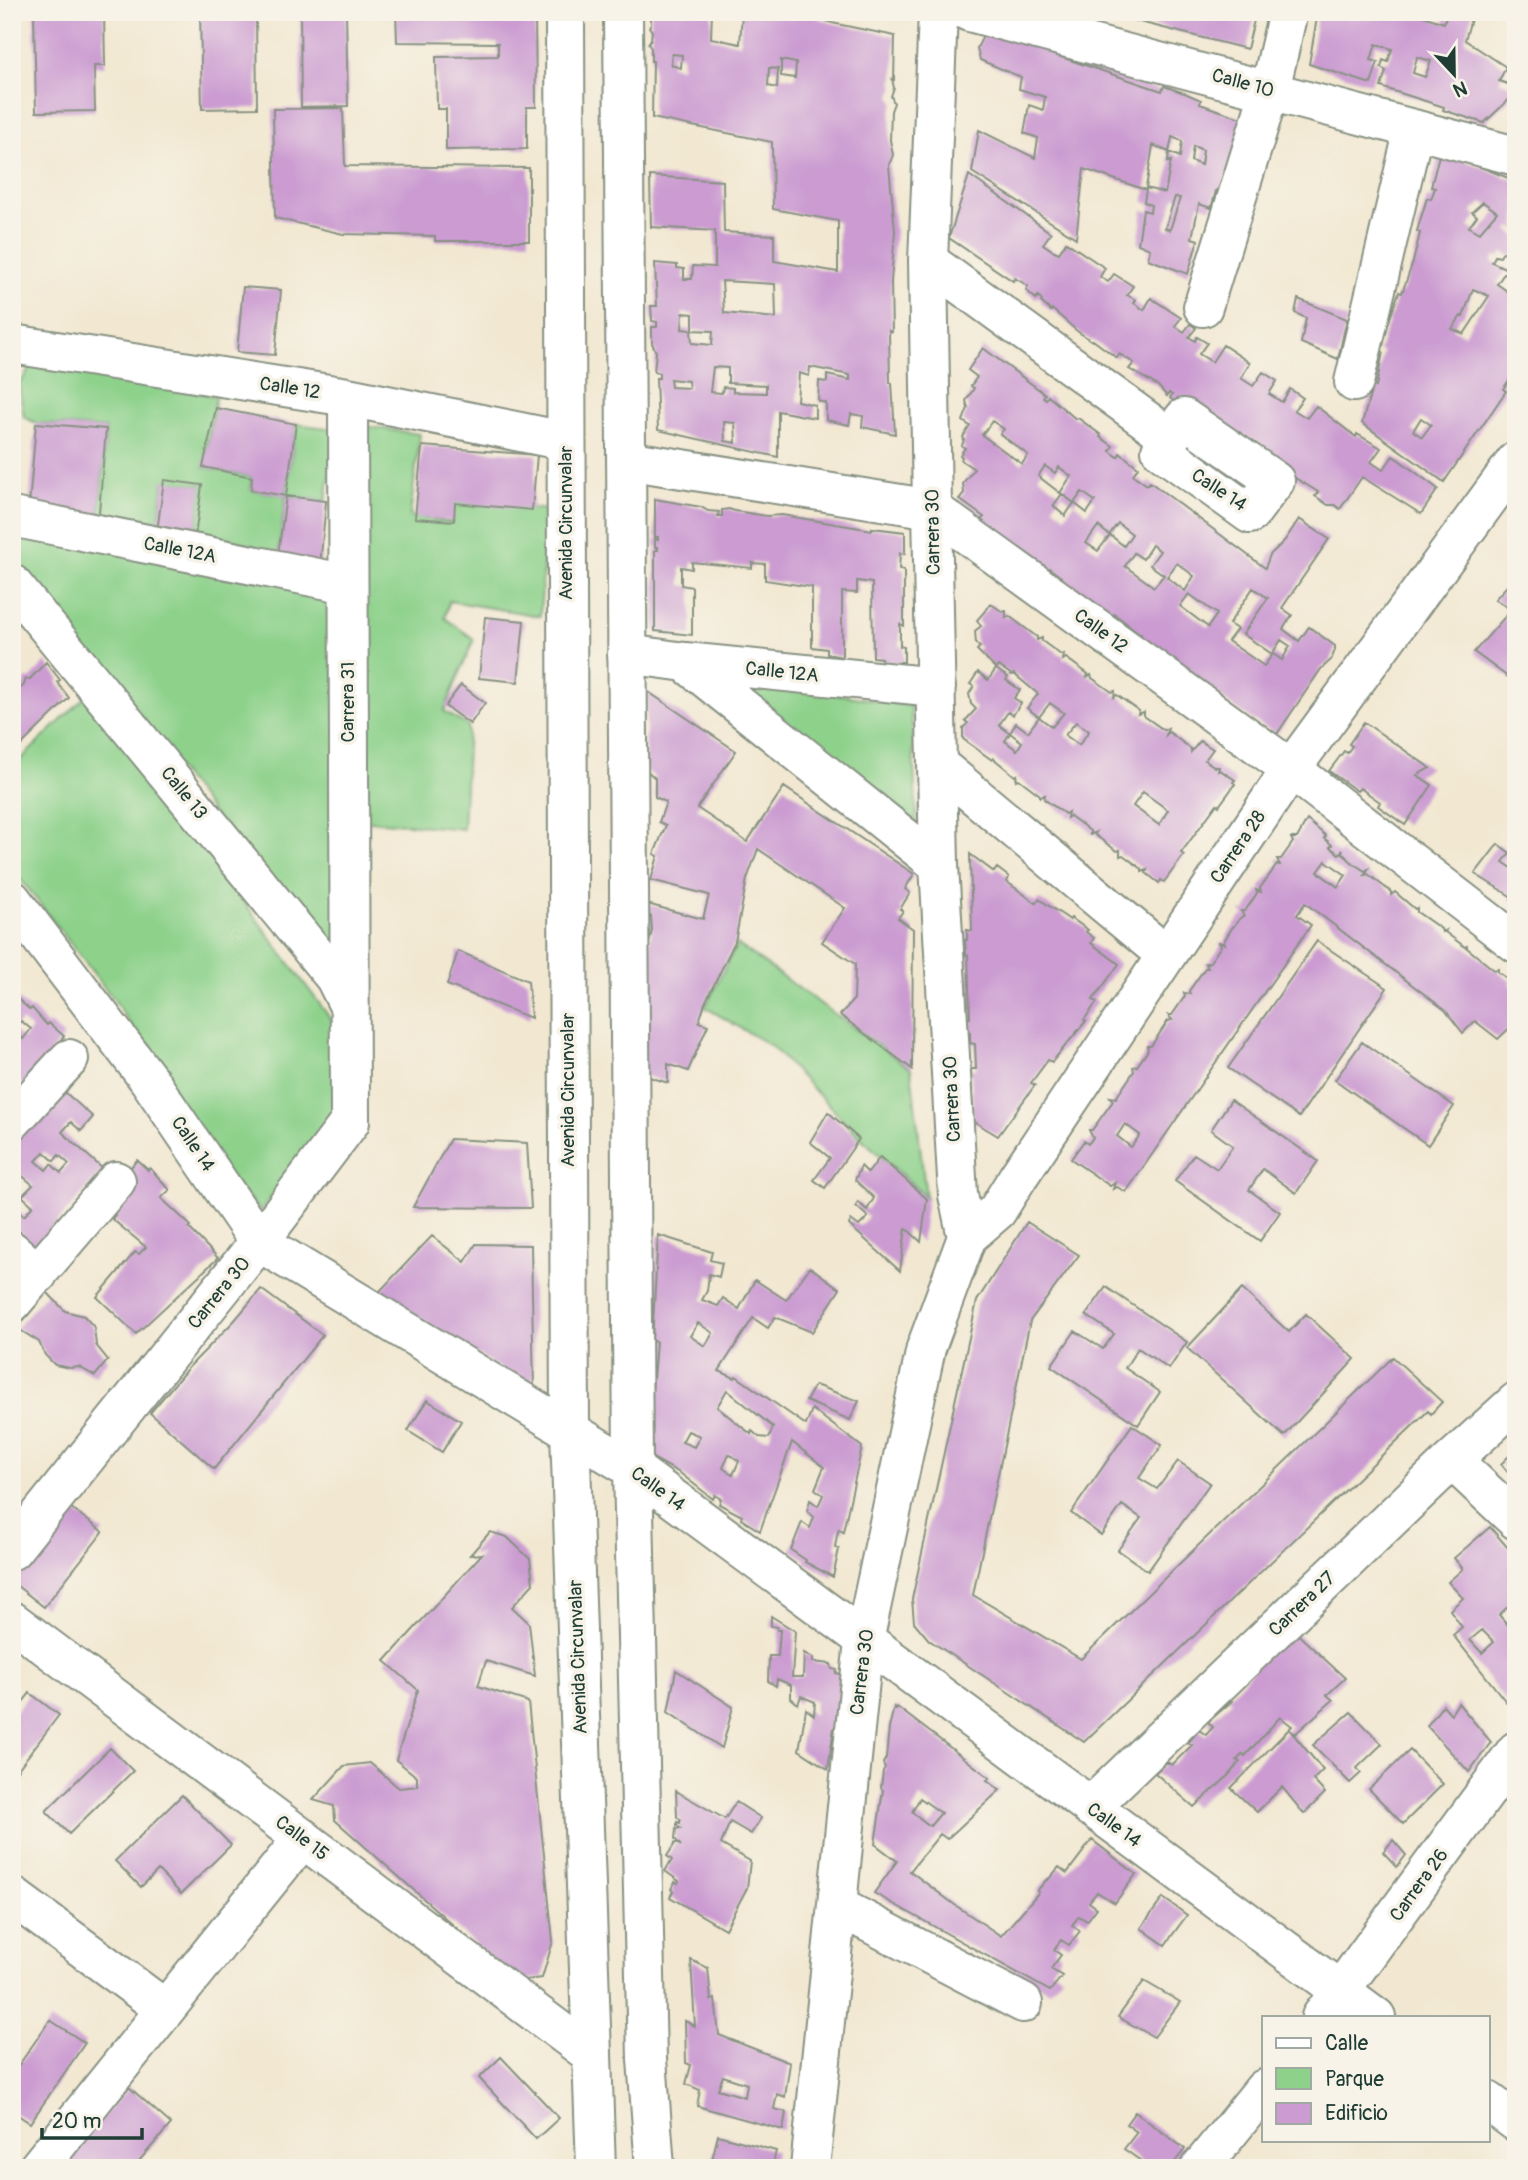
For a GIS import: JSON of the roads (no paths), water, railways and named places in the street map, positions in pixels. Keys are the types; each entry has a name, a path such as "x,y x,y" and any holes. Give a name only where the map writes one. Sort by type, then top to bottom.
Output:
{"main road":[{"name":"Avenida Circunvalar","path":"565,12 570,1433 596,2168"},
{"path":"623,12 633,1469 647,2059 655,2168"},
{"name":"Carrera 30","path":"810,2168 864,1641 926,1348 967,1237 958,1195 939,865 928,261 938,12"},
{"name":"Calle 10","path":"969,12 1516,156"},
{"path":"1203,307 1270,90 1288,12"},
{"path":"1353,382 1414,129"},
{"path":"928,261 1168,436"},
{"name":"Calle 12","path":"12,344 348,397 565,441"},
{"name":"Carrera 31","path":"348,397 349,1007"},
{"name":"Calle 12","path":"626,460 932,509 1291,769 1516,943"},
{"name":"Carrera 28","path":"967,1237 997,1211 1291,769 1516,461"},
{"name":"Calle 12A","path":"12,517 348,584"},
{"name":"Calle 13","path":"12,584 335,978 349,1007"},
{"name":"Calle 12A","path":"627,654 936,687"},
{"path":"685,662 939,865"},
{"path":"937,764 1166,955"},
{"name":"Calle 14","path":"12,900 149,1080 259,1242 633,1469 1090,1807 1332,2005 1372,2016"},
{"name":"Carrera 30","path":"12,1550 259,1242 350,1122 349,1007"},
{"path":"12,1121 69,1059"},
{"path":"12,1303 25,1262 116,1181"},
{"name":"Carrera 27","path":"1090,1807 1516,1402"},
{"path":"1452,1460 1516,1520"},
{"name":"Calle 15","path":"12,1621 592,2055"},
{"name":"Carrera 26","path":"1332,2005 1516,1751"},
{"path":"12,2151 36,2168 303,1838"},
{"path":"12,1896 165,2009"},
{"path":"837,1906 1023,2003"},
{"path":"1200,2168 1262,2091"},
{"path":"1490,2102 1516,2122"}]}
